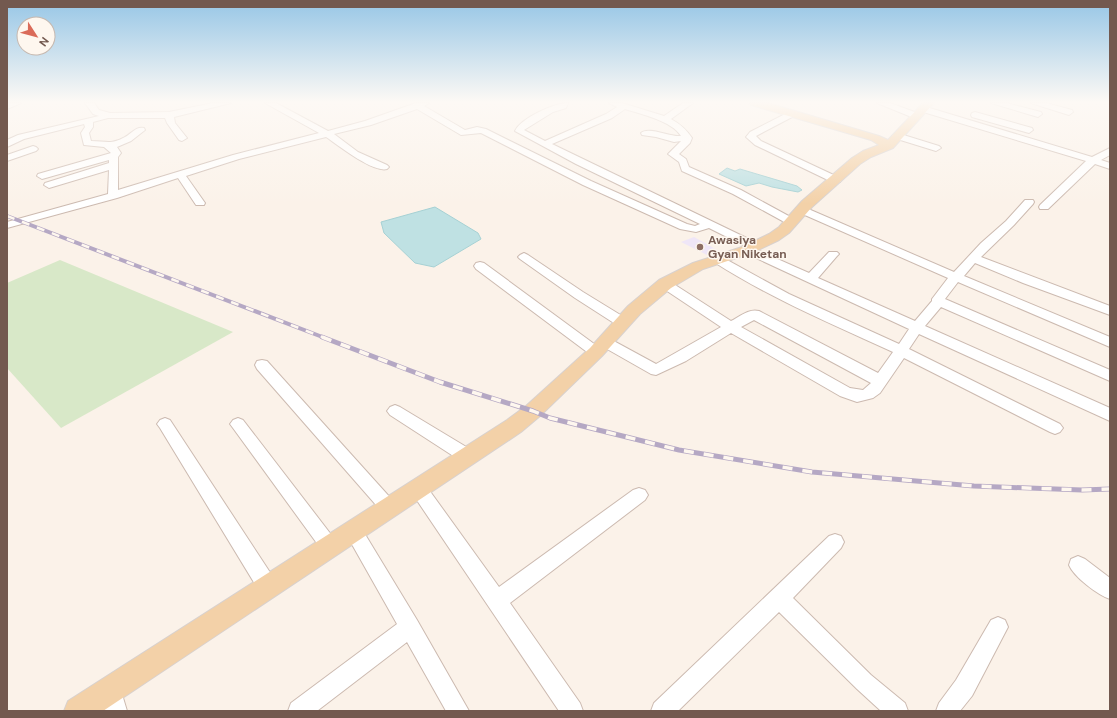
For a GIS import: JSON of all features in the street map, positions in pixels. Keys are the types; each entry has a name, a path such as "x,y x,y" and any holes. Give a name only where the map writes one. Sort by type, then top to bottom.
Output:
{"main road":[{"path":"871,137 893,140"},
{"path":"78,711 514,426 533,411 600,347 622,322 665,284 691,270 751,248 774,237 856,161 893,140 896,137"}],"street":[{"path":"7,144 24,137"},
{"path":"86,137 87,143 102,143 110,147 116,153 113,161 113,196"},
{"path":"110,147 132,137"},
{"path":"7,225 113,196 236,157 318,137"},
{"path":"331,137 355,154 384,167"},
{"path":"494,137 600,189 684,227 696,229 708,224"},
{"path":"529,137 708,224 751,248 811,278 1110,415"},
{"path":"545,144 562,137"},
{"path":"666,137 674,139 687,138 685,144 673,153 673,155 682,161 685,169 797,216 956,277 1110,342"},
{"path":"751,137 758,143 836,180"},
{"path":"1018,137 1110,166"},
{"path":"893,140 936,148"},
{"path":"7,158 33,150"},
{"path":"1044,207 1093,160 1110,151"},
{"path":"42,176 109,157 113,161"},
{"path":"49,185 113,161"},
{"path":"181,175 200,203"},
{"path":"665,284 730,327 845,392 855,396 864,397 870,394 880,381 900,350 939,301 938,299 941,294 1029,202"},
{"path":"811,278 833,254"},
{"path":"524,256 579,295 622,322"},
{"path":"974,258 1027,280 1110,311"},
{"path":"718,259 736,272 806,307 900,350 1055,428"},
{"path":"480,266 600,347 656,370 683,357 730,327 754,314 880,381"},
{"path":"939,301 1110,376"},
{"path":"262,366 389,508"},
{"path":"396,411 468,456"},
{"path":"165,424 268,587"},
{"path":"238,424 330,547"},
{"path":"418,488 572,711"},
{"path":"496,601 639,495"},
{"path":"354,532 458,711"},
{"path":"662,711 835,542"},
{"path":"1078,565 1110,590"},
{"path":"779,598 864,682 897,711"},
{"path":"299,711 410,627"},
{"path":"947,711 964,688 998,627"},
{"path":"110,689 116,711"}],"shaded area":[{"name":"Awasiya Gyan Niketan","path":"694,237 719,251 711,257 681,242"}],"green space":[{"path":"60,260 233,332 61,428 7,368 7,283"}],"water":[{"path":"727,168 735,171 740,169 797,186 802,190 798,192 759,183 746,186 719,174"},
{"path":"435,207 478,233 481,239 434,267 415,263 384,233 381,222"}],"railway":[{"path":"7,216 325,338"},
{"path":"322,337 440,382 533,411 550,418 679,450 812,472 974,486 1082,490 1110,489"}],"place":[{"name":"Awasiya Gyan Niketan","path":"700,247"}]}
